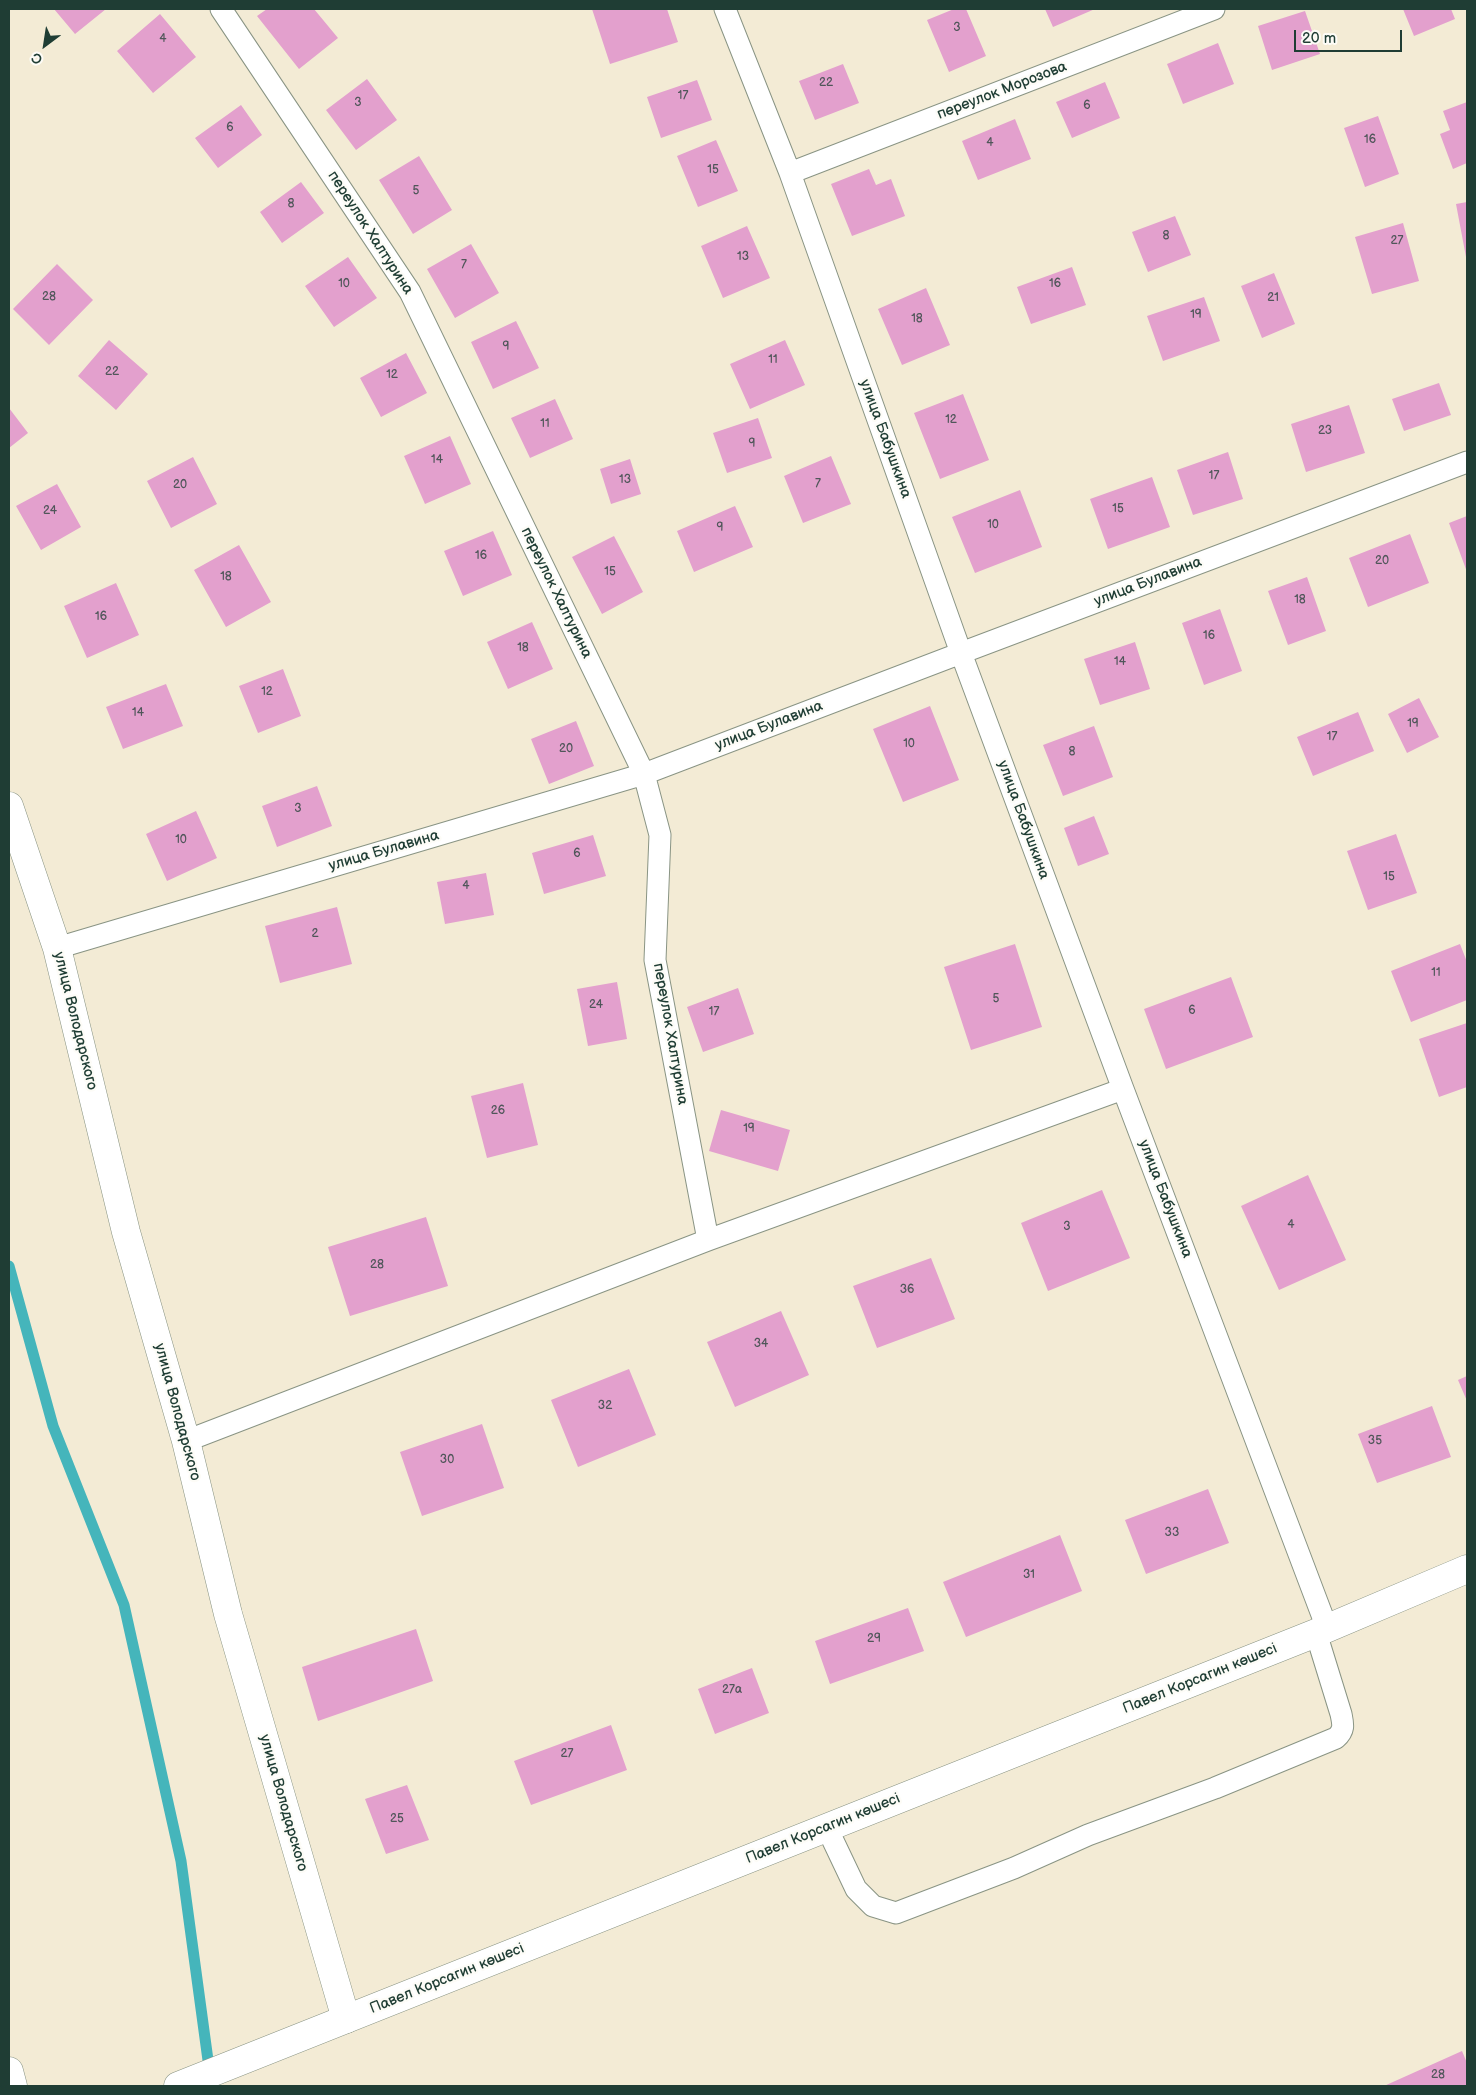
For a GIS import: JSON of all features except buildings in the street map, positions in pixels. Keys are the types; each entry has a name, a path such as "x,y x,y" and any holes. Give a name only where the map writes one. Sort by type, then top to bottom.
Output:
{"street":[{"name":"улица Володарского","path":"9,806 57,948 126,1232 186,1441 228,1614 346,2019"},
{"name":"Павел Корсагин көшесі","path":"182,2085 1321,1631 1467,1569"},
{"path":"9,2071 13,2086"}],"lane":[{"name":"переулок Халтурина","path":"221,9 410,292 644,774 660,835 655,960 708,1240"},
{"name":"улица Бабушкина","path":"725,9 790,173 961,652 1123,1088 1321,1631 1343,1727 1342,1733 1336,1738 1214,1788 1088,1835 1014,1868 896,1913 873,1906 856,1889 827,1828"},
{"name":"переулок Морозова","path":"790,173 1214,9"},
{"name":"улица Булавина","path":"57,948 644,774 961,652 1467,462"},
{"path":"186,1441 708,1240 1123,1088"}],"waterway":[{"path":"9,1266 53,1426 124,1605 181,1861 210,2075"}]}
